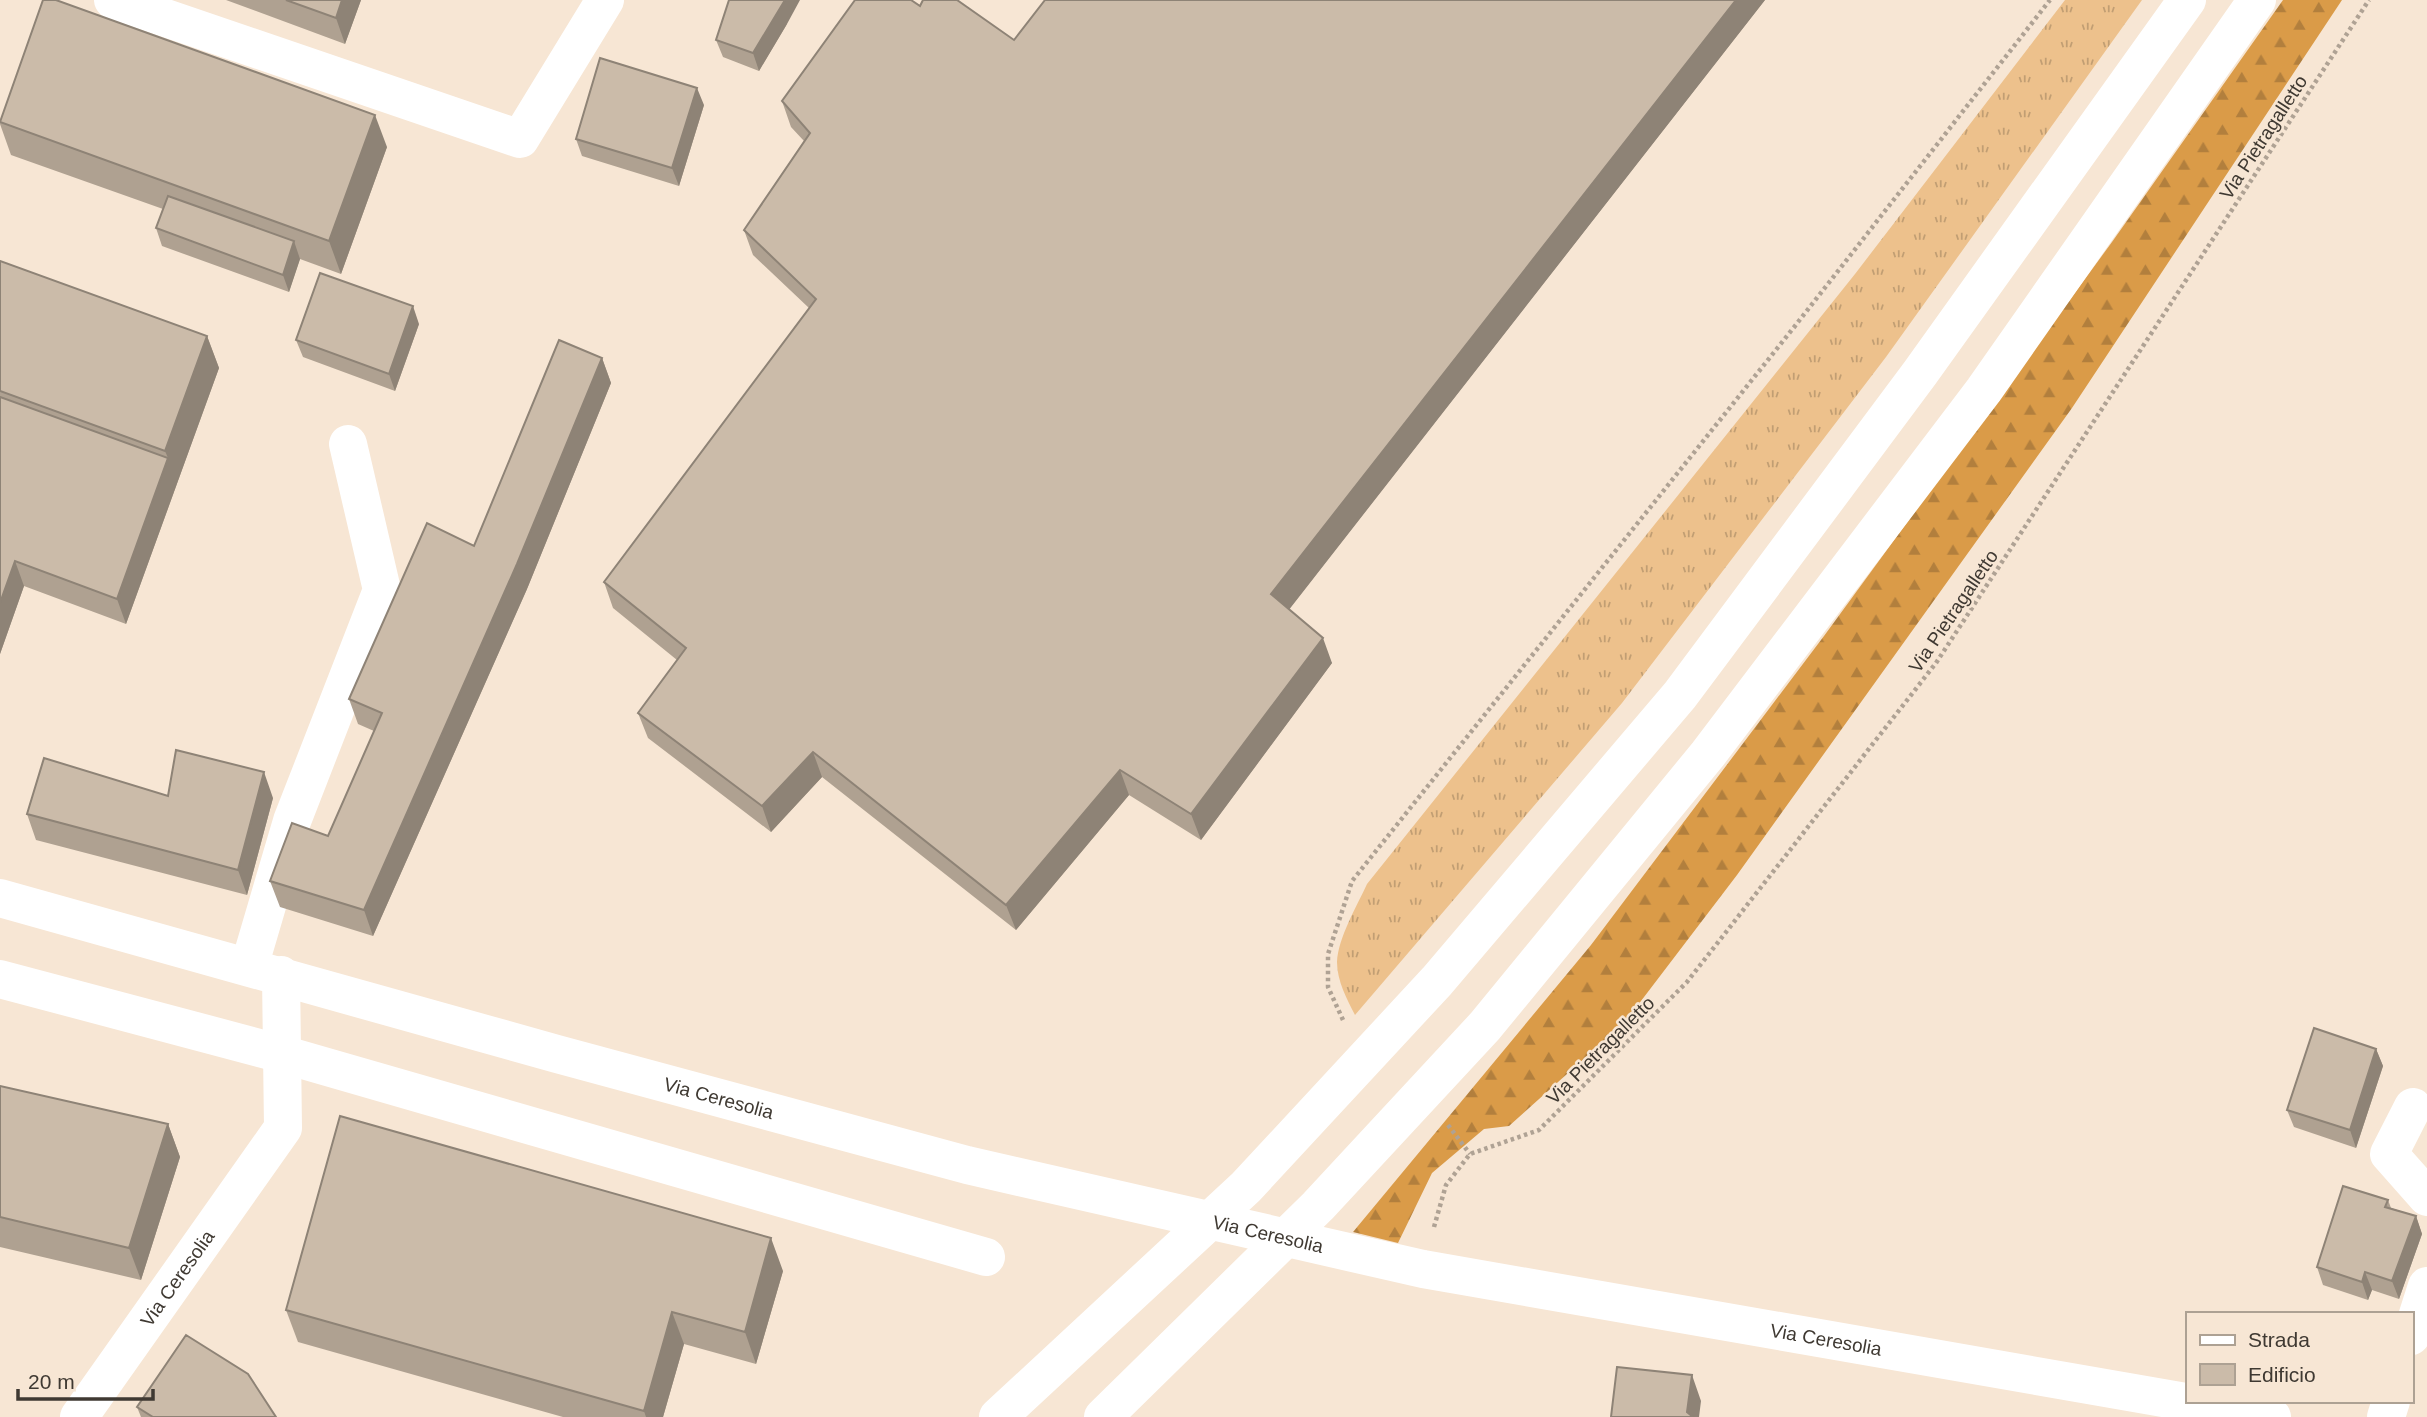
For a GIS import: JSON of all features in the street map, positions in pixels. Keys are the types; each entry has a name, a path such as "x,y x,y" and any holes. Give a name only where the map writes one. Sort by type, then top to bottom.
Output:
{"main road":[{"path":"113,0 520,139 605,0"},
{"path":"1002,1413 1246,1187 1437,981 1680,695 1920,373 2187,0"},
{"path":"1103,1417 1318,1206 1485,1026 1708,754 1976,401 2257,0"},
{"path":"265,971 292,821 382,590 348,444"},
{"name":"Via Ceresolia","path":"0,898 967,1165 1423,1269 2186,1402"},
{"name":"Via Ceresolia","path":"79,1417 283,1128 282,1054 265,971"},
{"path":"0,979 282,1054 986,1257"},
{"path":"2413,1107 2389,1154 2427,1197"},
{"path":"2413,1330 2427,1286"},
{"name":"Via Ceresolia","path":"2192,1403 2272,1417"}],"path":[{"path":"1345,1022 1328,987 1328,954 1352,881 1796,326 2050,0"},
{"name":"Via Pietragalletto","path":"1470,1154 1539,1130 1687,982 1928,674 2369,0"},
{"path":"1423,1269 1446,1185 1470,1154 1458,1136 1439,1117"}],"green space":[{"path":"2065,0 2142,0 1886,357 1622,703 1355,1015 1341,983 1337,962 1344,933 1367,884 1855,274"},
{"path":"2283,0 2342,0 2072,408 1737,875 1625,1022 1509,1126 1484,1129 1432,1173 1398,1243 1353,1232 1591,945 1824,636 2112,242"}],"building":[{"path":"43,0 56,0 375,115 329,241 0,122"},
{"path":"286,0 342,0 336,18"},
{"path":"729,0 785,0 753,53 716,40"},
{"path":"855,0 911,0 920,6 923,0 957,0 1014,40 1045,0 1736,0 1271,594 1323,638 1191,814 1120,770 1006,905 813,752 762,806 638,713 686,648 604,582 816,299 744,230 810,133 782,101"},
{"path":"600,58 697,88 672,168 576,139"},
{"path":"168,196 294,241 283,275 156,228"},
{"path":"0,261 207,336 165,451 0,391"},
{"path":"320,273 413,306 389,374 296,340"},
{"path":"559,340 602,358 517,564 364,910 270,881 292,823 328,836 382,713 349,699 427,523 474,546"},
{"path":"0,397 168,458 117,599 15,561 0,603"},
{"path":"176,750 264,772 238,870 27,814 44,758 168,796"},
{"path":"2314,1028 2376,1049 2350,1130 2287,1110"},
{"path":"0,1086 168,1124 129,1248 0,1217"},
{"path":"340,1116 771,1238 745,1332 672,1312 644,1411 286,1310"},
{"path":"2343,1186 2388,1200 2385,1207 2416,1216 2392,1281 2365,1272 2362,1282 2317,1267"},
{"path":"186,1335 248,1374 276,1417 153,1417 137,1407"},
{"path":"1617,1367 1692,1375 1687,1412 1693,1417 1611,1417"}]}
